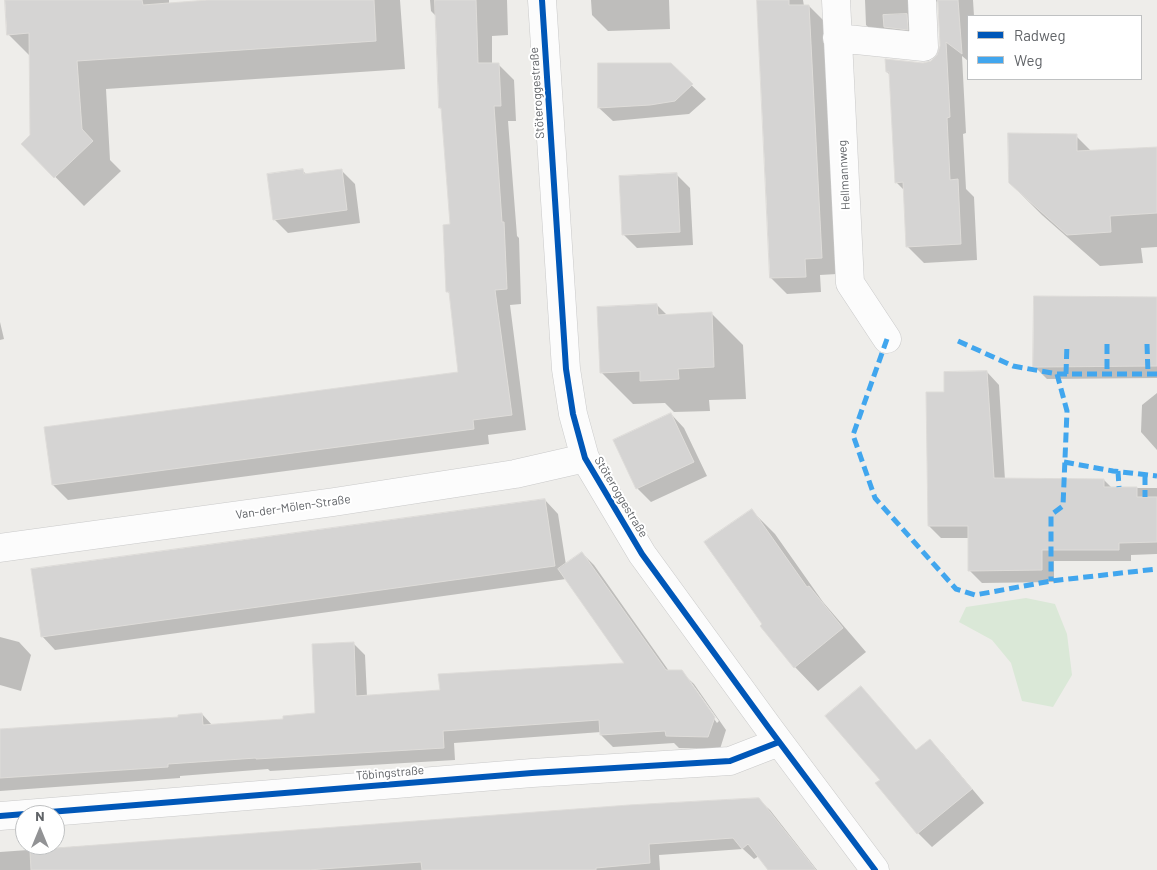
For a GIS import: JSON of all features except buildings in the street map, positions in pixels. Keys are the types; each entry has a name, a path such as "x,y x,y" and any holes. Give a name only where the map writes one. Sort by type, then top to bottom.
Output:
{"street":[{"name":"Stöteroggestraße","path":"542,0 566,369 573,414 585,458 642,554 875,870"},
{"name":"Hellmannweg","path":"836,0 850,283 887,339"},
{"path":"837,38 924,47 922,0"},
{"name":"Van-der-Mölen-Straße","path":"0,548 515,474 585,458"},
{"name":"Töbingstraße","path":"0,816 522,774 730,760 779,742"}],"green space":[{"path":"1026,598 1055,604 1067,634 1072,675 1053,707 1022,701 1011,663 992,640 959,622 966,607"}],"marked path":[{"path":"887,339 853,435 875,498 956,589 975,595 1051,581 1157,569"},
{"path":"958,341 1013,366 1057,374 1067,411 1063,506 1051,515 1051,581"},
{"path":"1066,374 1067,344"},
{"path":"1107,344 1107,374"},
{"path":"1147,344 1148,374"},
{"path":"1057,374 1157,374"},
{"path":"1064,462 1113,471 1157,476"},
{"path":"1118,471 1119,487"},
{"path":"1145,475 1145,497"}],"cycle path":[{"path":"542,0 566,369 573,414 585,458 642,554 875,870"},
{"path":"0,816 532,773 730,761 779,742"}]}
